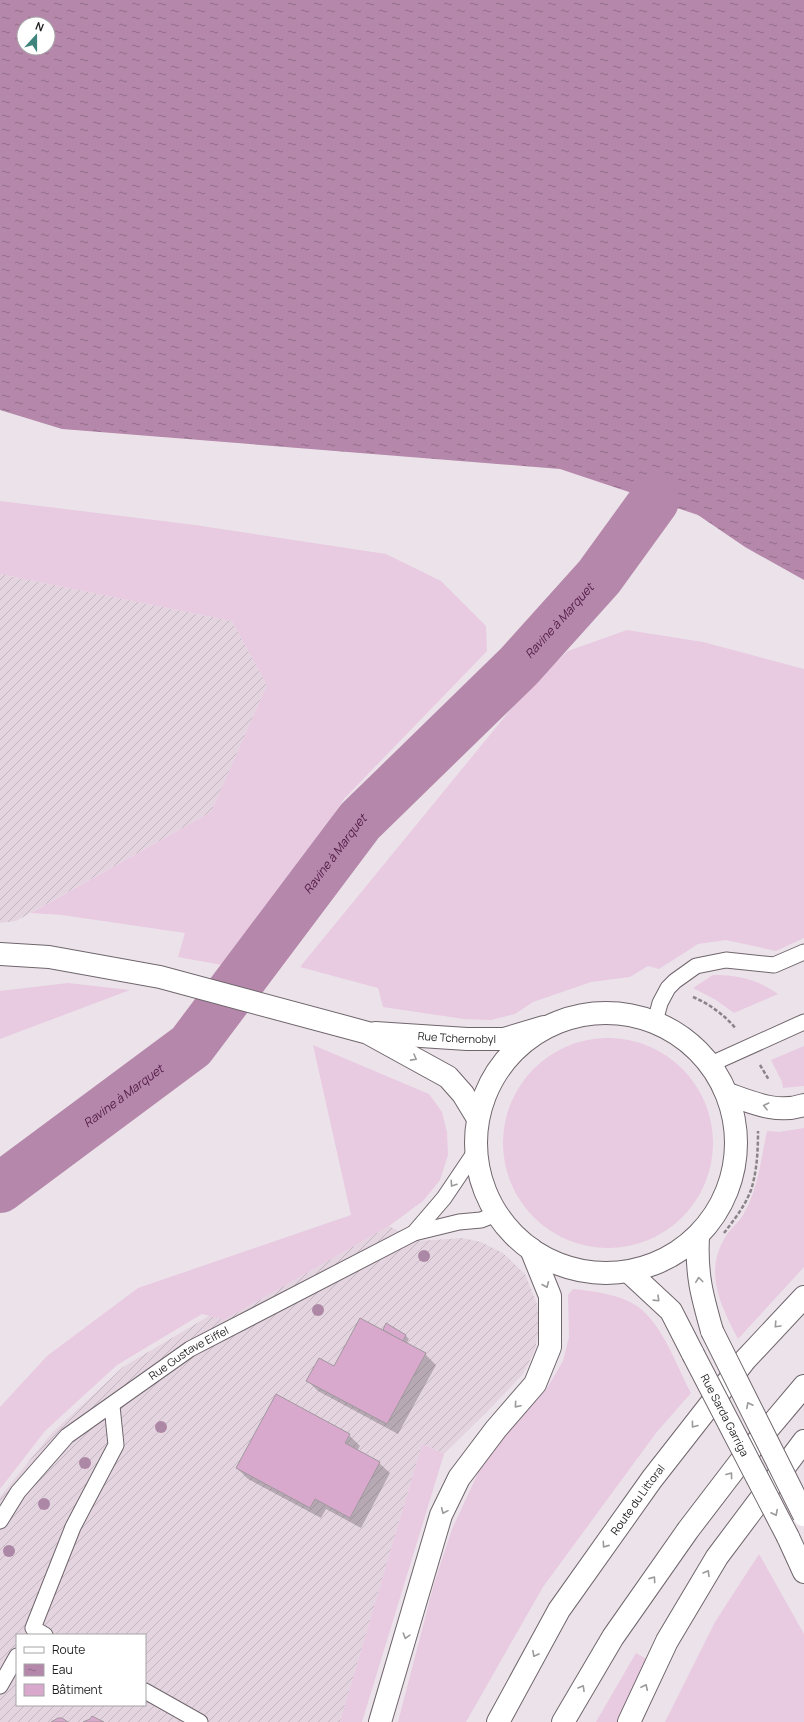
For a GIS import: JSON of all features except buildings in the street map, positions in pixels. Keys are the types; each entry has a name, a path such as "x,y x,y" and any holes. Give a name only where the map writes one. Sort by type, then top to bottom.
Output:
{"main road":[{"path":"0,954 49,957 160,977 368,1033 448,1077 462,1094 477,1117"},
{"path":"618,1012 655,1022 686,1039 711,1064 728,1094 736,1124 737,1155 731,1185 717,1213 698,1237 666,1259 629,1272 595,1273 561,1266 531,1249 512,1233 496,1214 486,1194 479,1173 475,1152 477,1117 486,1090 500,1065 520,1044 544,1027 580,1014 618,1012"},
{"name":"Rue Tchernobyl","path":"368,1033 468,1039 504,1039 544,1027"},
{"path":"728,1094 771,1108 795,1108 804,1105"},
{"path":"698,1237 696,1258 701,1293 712,1331 804,1515"},
{"path":"380,1722 442,1516 463,1472 496,1429 535,1384 550,1347 550,1296 531,1249"},
{"name":"Rue Sarda Garriga","path":"629,1272 671,1311 788,1537 804,1572"},
{"name":"Route du Littoral","path":"498,1722 559,1610 652,1479 745,1360 804,1297"},
{"path":"563,1722 612,1637 688,1530 740,1462 804,1386"},
{"path":"629,1722 667,1640 717,1557 804,1441"}],"lane":[{"path":"655,1022 660,1003 668,988 696,966 726,960 774,965 804,952"},
{"path":"711,1064 804,1022"},
{"name":"Rue Gustave Eiffel","path":"414,1233 444,1198 475,1152"},
{"name":"Rue Gustave Eiffel","path":"0,1521 18,1492 67,1436 112,1406 190,1349 414,1233 459,1222 481,1220 496,1214"},
{"path":"36,1633 73,1527 116,1445 112,1406"},
{"path":"0,1686 16,1658"},
{"path":"146,1692 200,1722"}],"path":[{"path":"693,997 714,1009 732,1024 749,1047"},
{"path":"722,1235 739,1213 750,1191 757,1161 758,1124"}],"shaded area":[{"path":"0,501 195,525 386,554 441,581 486,626 487,651 344,799 233,967 178,957 185,933 62,915 31,913 211,812 267,685 232,621 0,574"},
{"path":"0,574 232,621 267,685 211,812 16,921 0,923"},
{"path":"627,630 703,642 804,669 804,938 776,951 726,940 698,944 659,969 648,966 630,977 591,982 533,1002 515,1014 491,1020 464,1019 383,1007 378,988 300,967 534,681 568,651"},
{"path":"713,975 739,977 755,981 778,994 734,1013 716,1000 693,988"},
{"path":"68,983 130,990 0,1039 0,991"},
{"path":"608,1038 628,1040 648,1046 666,1056 682,1069 695,1085 705,1103 711,1123 713,1143 711,1163 705,1183 695,1201 682,1217 666,1230 648,1240 628,1246 608,1248 588,1246 568,1240 550,1230 534,1217 521,1201 511,1183 505,1163 503,1143 505,1123 511,1103 521,1085 534,1069 550,1056 568,1046 588,1040"},
{"path":"313,1045 429,1094 442,1112 447,1132 448,1155 440,1180 423,1201 389,1226 224,1320 202,1314 117,1365 45,1431 0,1489 0,1407 47,1356 138,1288 351,1215"},
{"path":"804,1046 804,1086 783,1088 782,1082 771,1060"},
{"path":"804,1128 804,1267 738,1339 726,1314 717,1289 715,1276 719,1249 728,1233 743,1215 748,1205 756,1185 767,1131 779,1132"},
{"path":"389,1226 418,1241 463,1238 481,1242 503,1253 525,1274 537,1304 540,1325 535,1350 523,1374 486,1413 444,1454 422,1444 340,1722 0,1722 0,1497 51,1434 123,1367 209,1316 224,1320"},
{"path":"573,1289 618,1297 641,1309 657,1327 663,1337 691,1393 656,1433 543,1587 466,1722 398,1722 434,1584 452,1529 479,1471 513,1425 546,1390 563,1361 569,1337 568,1295"},
{"path":"422,1444 444,1454 362,1722 340,1722"},
{"path":"759,1554 804,1634 804,1722 665,1722 715,1622"},
{"path":"636,1653 648,1660 628,1698 618,1722 596,1722"}],"water":[{"path":"0,0 804,0 804,580 745,547 698,515 560,469 62,429 0,410"}],"waterway":[{"name":"Ravine à Marquet","path":"0,1188 191,1046 360,821 519,666 599,577 654,501"}]}
